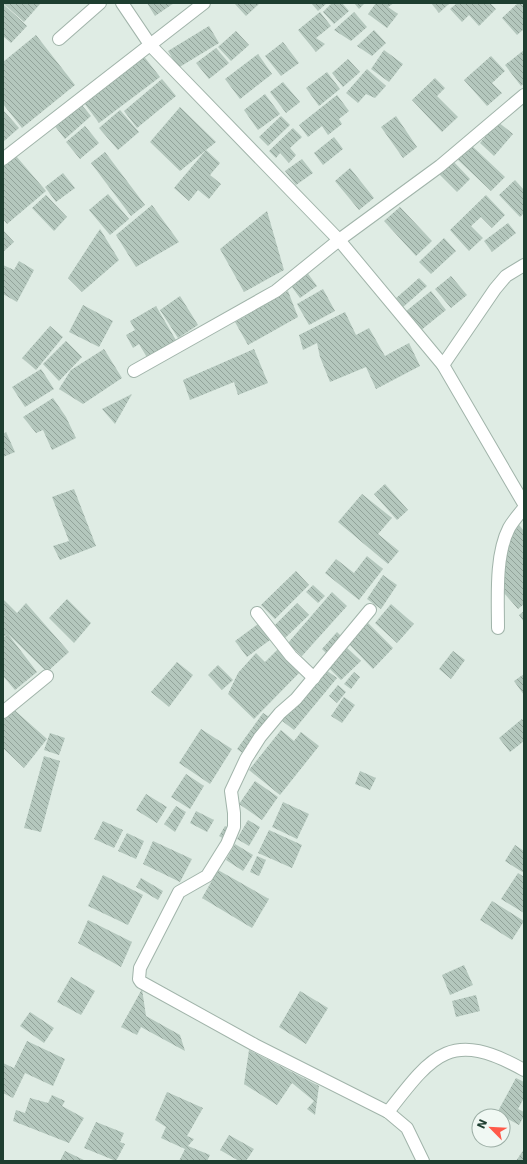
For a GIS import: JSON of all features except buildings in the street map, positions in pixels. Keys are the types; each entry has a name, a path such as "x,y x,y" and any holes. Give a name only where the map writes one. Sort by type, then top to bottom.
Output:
{"street":[{"path":"59,39 100,3"},
{"path":"122,3 151,46 339,240 443,365 524,504"},
{"path":"3,159 151,46 204,3"},
{"path":"134,372 276,291 339,240 440,166 524,95"},
{"path":"443,365 495,289 506,276 524,265"},
{"path":"498,628 500,562 504,542 509,528 524,508"},
{"path":"370,610 296,699 280,713 260,737 246,759 231,791 234,827 227,844 207,876 179,892 140,968 139,978 142,982 255,1045 388,1112 407,1128 423,1161"},
{"path":"257,613 290,656 314,678"},
{"path":"3,712 47,676"},
{"path":"388,1112 414,1078 428,1064 444,1053 455,1050 469,1049 499,1058 524,1070"}]}
